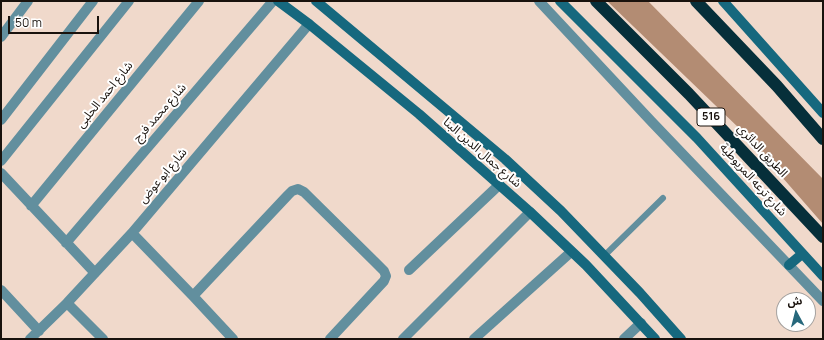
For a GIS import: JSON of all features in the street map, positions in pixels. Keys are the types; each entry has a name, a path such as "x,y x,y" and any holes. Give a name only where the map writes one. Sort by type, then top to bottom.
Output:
{"highway":[{"name":"الطريق الدائري","path":"596,1 689,94 823,237"},
{"path":"696,1 776,86 823,139"}],"main road":[{"name":"شارع جمال الدين البنا","path":"278,1 309,24 419,114 530,212 586,265 655,339"},
{"name":"شارع جمال الدين البنا","path":"316,1 505,159 560,211 640,293 681,339"},
{"name":"شارع ترعه المريوطية","path":"560,1 697,138 823,276"},
{"path":"723,1 823,113"},
{"path":"789,266 802,254"}],"street":[{"path":"1,37 28,1"},
{"path":"1,120 93,1"},
{"path":"1,161 129,1"},
{"name":"شارع احمد الحلبى","path":"31,206 199,1"},
{"name":"شارع محمد فرج","path":"66,243 273,1"},
{"path":"538,1 650,121 823,301"},
{"name":"شارع ابو عوض","path":"30,339 96,273 132,233 309,24"},
{"path":"1,173 96,273"},
{"path":"409,270 499,185"},
{"path":"193,296 288,195 292,191 298,189 304,192 384,271 386,276 384,281 330,339"},
{"path":"403,339 530,212"},
{"path":"132,233 233,339"},
{"path":"474,339 571,252"},
{"path":"1,290 38,331"},
{"path":"67,303 102,339"},
{"path":"624,339 641,323"}],"lane":[{"path":"604,256 663,198"}],"shaded area":[{"path":"607,1 648,1 823,179 823,224 741,130"}]}
